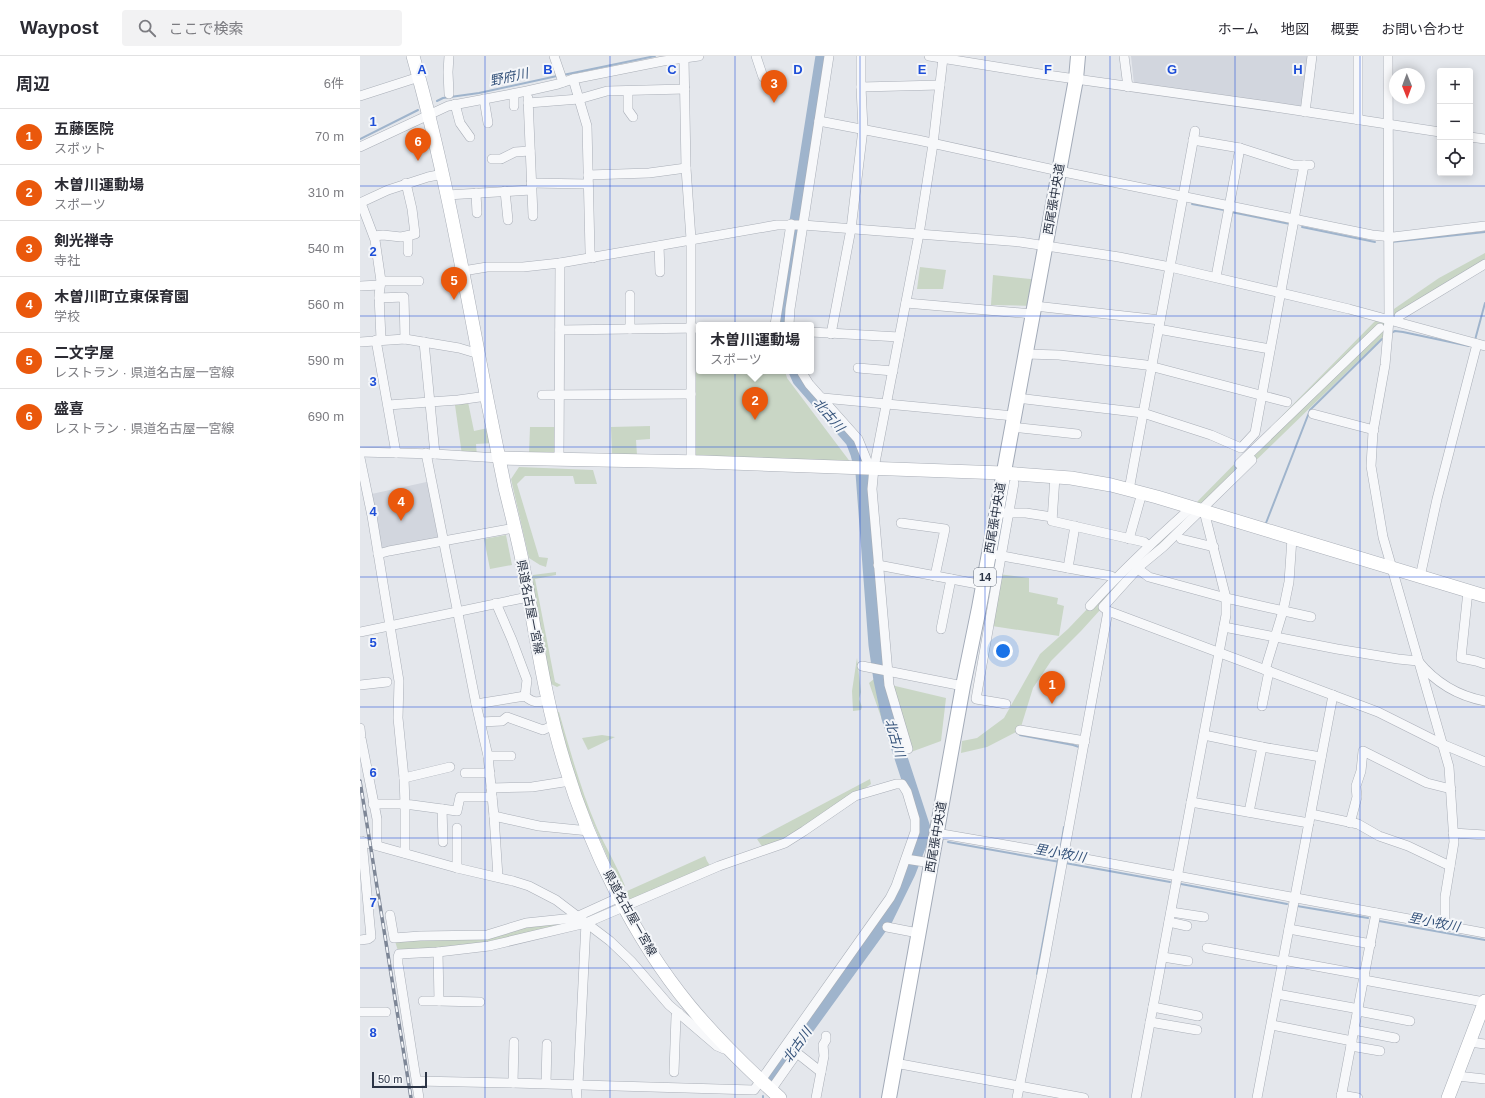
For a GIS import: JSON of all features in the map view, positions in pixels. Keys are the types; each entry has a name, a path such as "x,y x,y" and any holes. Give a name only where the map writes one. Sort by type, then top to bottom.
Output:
{"main road":[{"name":"県道名古屋一宮線","path":"413,56 429,114 443,174 480,354 499,458 522,559 548,700 570,781 607,874 640,934 670,980 687,1003 731,1053 776,1094"},
{"name":"西尾張中央道","path":"889,1098 918,933 926,862 936,833 963,686 985,609 983,585 995,554 1003,513 1003,473 1046,246 1076,79 1078,56"},
{"path":"499,458 559,458 854,467 871,465 1056,477 1105,484 1199,508 1292,538 1485,596"},
{"path":"1448,1098 1485,1002"}],"street":[{"path":"449,56 449,94"},
{"path":"554,56 561,78"},
{"path":"360,147 429,114 455,104 514,94 527,91 561,78 573,79 662,58 699,56"},
{"path":"756,56 763,77"},
{"path":"776,322 819,121 829,56"},
{"path":"831,334 851,229 864,129 861,87 861,56"},
{"path":"929,56 977,60 1076,79 1437,132"},
{"path":"1124,56 1128,87"},
{"path":"1305,112 1312,56"},
{"path":"1358,56 1358,120"},
{"path":"1388,56 1389,320 1385,365 1374,430 1372,466 1383,537 1391,568 1450,767 1454,842 1445,897 1445,925"},
{"path":"684,58 686,168 695,328 691,394 691,462"},
{"path":"908,749 886,671 871,465 893,371 919,234 933,144 943,58"},
{"path":"360,96 419,77"},
{"path":"573,79 587,126 590,252 593,258"},
{"path":"861,87 940,85"},
{"path":"528,103 579,99 607,91 685,89"},
{"path":"527,91 533,216"},
{"path":"628,91 628,110 633,117"},
{"path":"514,94 514,106"},
{"path":"484,99 488,123"},
{"path":"455,104 460,123 470,137"},
{"path":"819,121 1388,237 1485,226"},
{"path":"1017,398 1143,413 1211,435 1241,448 1255,432 1265,396 1283,293 1310,165 1293,165 1240,148 1194,136 1143,413 1129,539"},
{"path":"1473,137 1485,139"},
{"path":"1216,277 1240,148"},
{"path":"492,159 501,159 515,152 530,151"},
{"path":"447,195 505,191 531,186 588,179 650,174 686,168"},
{"path":"396,453 379,340 380,283 374,236 361,203 406,183 443,174"},
{"path":"374,236 383,235 402,237 415,234 412,209 406,183"},
{"path":"505,191 508,220"},
{"path":"476,193 477,213"},
{"path":"463,271 487,267 523,267 560,263 659,246 690,239 777,225 797,225 1020,242 1170,267 1349,309 1481,345 1438,499 1420,577"},
{"path":"789,322 797,225"},
{"path":"408,236 408,252"},
{"path":"659,246 660,272"},
{"path":"559,458 560,263"},
{"path":"1399,316 1485,264"},
{"path":"360,286 380,283 419,281"},
{"path":"1265,396 1270,349 1283,293"},
{"path":"630,294 630,329"},
{"path":"379,298 404,297 405,339"},
{"path":"906,303 1034,310 1159,324 1270,349"},
{"path":"560,330 695,328"},
{"path":"1380,328 1265,438 1163,547 1138,569 1104,606 1108,611 1378,712 1442,744 1485,762"},
{"path":"814,332 899,337"},
{"path":"360,342 405,339 459,348 480,354"},
{"path":"424,342 436,454"},
{"path":"1026,354 1059,355 1151,366 1287,402"},
{"path":"858,368 893,371"},
{"path":"803,374 809,384 858,439 871,465"},
{"path":"809,374 816,383"},
{"path":"542,395 691,394"},
{"path":"388,405 458,400 487,396"},
{"path":"823,398 886,404 1013,421 1078,434"},
{"path":"1313,414 1374,430"},
{"path":"360,452 436,454 499,458"},
{"path":"426,454 476,704 488,756 498,876"},
{"path":"360,458 399,681 398,718 404,778 405,853"},
{"path":"1090,606 1114,579 1149,546 1199,508 1252,460"},
{"path":"1056,477 1055,502 1052,521 1144,542 1149,546"},
{"path":"1014,483 1003,513 1026,513 1052,516"},
{"path":"1136,1098 1226,615 1226,598 1214,547 1199,508"},
{"path":"901,523 945,529 935,576"},
{"path":"1068,568 1075,526"},
{"path":"378,554 389,550 514,528"},
{"path":"1262,706 1267,671 1289,582 1292,538"},
{"path":"1181,539 1214,547"},
{"path":"1006,704 976,698 985,609 995,554 1111,576 1114,579"},
{"path":"878,565 983,585"},
{"path":"1138,569 1149,577 1226,598 1311,617"},
{"path":"941,629 951,579"},
{"path":"1468,591 1461,658 1485,664"},
{"path":"360,632 458,613 496,603 528,597"},
{"path":"496,603 527,680 525,696"},
{"path":"1017,1098 1063,860 1108,611"},
{"path":"1224,627 1338,649 1418,661 1428,673 1439,682 1472,699 1485,701"},
{"path":"862,666 963,686"},
{"path":"360,685 387,682"},
{"path":"1257,1098 1272,1025 1333,695"},
{"path":"476,704 525,696"},
{"path":"525,696 531,702 548,700"},
{"path":"481,722 502,721 507,717 543,730 554,725"},
{"path":"360,728 377,819 377,845"},
{"path":"1020,730 1084,741"},
{"path":"1204,735 1321,757"},
{"path":"1249,812 1262,747"},
{"path":"1350,823 1357,797 1356,786 1361,771 1363,751 1427,783 1451,789"},
{"path":"488,756 510,756"},
{"path":"404,778 450,767"},
{"path":"465,773 490,773"},
{"path":"373,804 405,804 457,811 460,797 570,781"},
{"path":"390,915 394,938 487,936 526,923 574,918 765,851 785,843 855,796 896,784 902,784 907,792 915,819 915,832 907,859 890,898 754,1090 698,1094 663,1088 577,1084 417,1081"},
{"path":"1192,802 1249,812 1358,824 1379,836 1408,846 1450,866"},
{"path":"442,809 443,842"},
{"path":"494,816 539,826 589,830"},
{"path":"457,828 457,868"},
{"path":"936,833 1063,860 1178,877 1485,933"},
{"path":"1453,833 1485,836"},
{"path":"360,940 371,937 363,896 361,841 457,868 498,876 529,886 556,900 578,916 610,941 631,961 656,991 679,1013 717,1046 731,1053"},
{"path":"907,859 926,862"},
{"path":"419,1098 398,957 399,954 440,952 488,946 586,923 622,902"},
{"path":"1171,912 1204,917"},
{"path":"1358,1098 1341,1096 1376,913"},
{"path":"1169,922 1187,926"},
{"path":"577,1098 586,923"},
{"path":"887,927 918,933"},
{"path":"1289,929 1371,944"},
{"path":"439,1001 441,936"},
{"path":"487,936 488,946"},
{"path":"406,937 407,953"},
{"path":"1207,948 1283,961 1485,1002"},
{"path":"1163,957 1188,961"},
{"path":"1277,994 1410,1021"},
{"path":"423,1001 480,1002"},
{"path":"1153,1007 1198,1016"},
{"path":"360,1012 386,1012"},
{"path":"674,1072 676,1016 679,1013"},
{"path":"1150,1022 1198,1030"},
{"path":"1272,1025 1380,1050"},
{"path":"1354,1030 1395,1038"},
{"path":"816,1098 824,1056 823,1045 826,1040 826,1036"},
{"path":"513,1083 514,1042"},
{"path":"1469,1042 1485,1044"},
{"path":"546,1083 547,1044"},
{"path":"776,1094 797,1053 820,1072"},
{"path":"895,1063 1084,1098"},
{"path":"1457,1076 1485,1079"},
{"path":"662,1098 663,1088"}],"shaded area":[{"path":"1131,56 1310,56 1303,108 1134,84"},
{"path":"431,481 443,541 378,554 367,495"}],"green space":[{"path":"1485,253 1485,269 1392,318 1391,311 1439,278"},
{"path":"920,267 946,270 943,289 917,289"},
{"path":"993,275 1040,280 1035,306 991,305"},
{"path":"1379,317 1389,320 1388,332 1204,511 1140,566 1081,631 1051,661 1033,688 1020,730 987,747 961,753 962,741 977,738 1004,718 1040,654 1068,629 1192,507"},
{"path":"691,334 696,334 696,374 786,374 787,378 854,467 691,462"},
{"path":"468,402 474,431 488,428 493,443 476,444 477,457 462,455 455,405"},
{"path":"650,426 650,439 636,440 637,455 612,456 611,427"},
{"path":"530,427 555,427 554,454 529,454"},
{"path":"519,467 593,470 597,484 575,484 573,476 525,476 517,484 539,557 548,558 546,567 529,558 511,479"},
{"path":"506,535 512,565 490,569 484,539"},
{"path":"556,572 556,575 535,579 555,682 561,685 557,687 551,684 531,580 533,575"},
{"path":"998,574 1029,578 1029,592 1058,598 1057,604 1064,606 1059,636 992,626"},
{"path":"857,658 861,692 859,699 862,707 861,710 853,711 852,691"},
{"path":"874,679 895,747 892,748 869,683"},
{"path":"891,685 946,698 941,741 911,752"},
{"path":"556,711 559,712 591,814 625,886 621,889 578,788"},
{"path":"602,735 615,737 588,750 582,738"},
{"path":"870,779 871,784 804,831 765,851 757,839"},
{"path":"705,856 711,867 632,904 625,892"},
{"path":"526,923 586,923 540,935 399,954 394,938 487,935"}],"waterway":[{"name":"野府川","path":"563,75 655,56"},
{"name":"北古川","path":"781,322 822,56"},
{"name":"野府川","path":"437,101 443,98 479,93 557,76"},
{"name":"野府川","path":"360,139 418,110"},
{"path":"1192,204 1224,210"},
{"path":"1231,212 1290,224"},
{"path":"1302,227 1375,242"},
{"path":"1391,242 1485,232"},
{"path":"1475,340 1485,303"},
{"path":"1391,333 1395,331 1403,332 1469,346"},
{"path":"1266,523 1310,410 1382,339"},
{"name":"北古川","path":"772,1080 778,1069 886,920 909,873 923,837 924,828 888,718 880,680 875,645 862,473 857,454 852,441 799,380 796,374"},
{"path":"1020,735 1073,745 1079,748"},
{"path":"1060,852 1064,827"},
{"name":"里小牧川","path":"948,842 1060,862"},
{"path":"1037,974 1058,860"},
{"name":"里小牧川","path":"1065,863 1170,882"},
{"name":"里小牧川","path":"1181,884 1287,904"},
{"name":"里小牧川","path":"1297,906 1368,918"},
{"name":"里小牧川","path":"1379,921 1485,940"}],"railway":[{"path":"360,781 411,1098"}],"place":[{"name":"剣光禅寺","path":"774,103"},
{"name":"盛喜","path":"418,161"},
{"name":"二文字屋","path":"454,300"},
{"name":"木曽川運動場","path":"755,420"},
{"name":"木曽川町立東保育園","path":"401,521"},
{"name":"五藤医院","path":"1052,704"}]}
